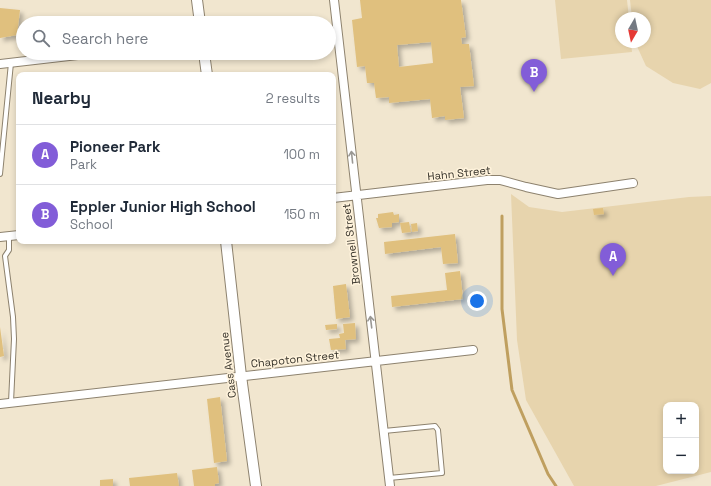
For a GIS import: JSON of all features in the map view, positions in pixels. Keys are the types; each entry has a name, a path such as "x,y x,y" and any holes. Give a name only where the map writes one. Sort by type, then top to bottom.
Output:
{"street":[{"path":"198,0 199,16"},
{"name":"Brownell Street","path":"333,16 334,0"},
{"name":"Brownell Street","path":"336,48 356,196 389,482"},
{"path":"0,64 36,60"},
{"path":"205,60 206,72"},
{"name":"Hahn Street","path":"336,198 488,180 500,180 558,194 633,183"},
{"path":"4,236 16,235"},
{"name":"Cass Avenue","path":"226,244 241,376 256,486"},
{"name":"Chapoton Street","path":"0,404 473,350"}],"lane":[{"path":"0,174 11,63"},
{"path":"4,236 9,250 2,257 13,317 14,339 11,402"},
{"path":"383,431 435,426 438,430 442,473 389,482"}],"shaded area":[{"path":"555,0 627,0 628,12 615,12 615,48 632,48 632,52 561,59"},
{"path":"630,0 711,0 711,83 700,89 673,83 646,66 638,48 651,48 651,12 631,12"},
{"path":"511,194 529,207 562,212 689,197 711,196 711,472 656,486 574,486 526,400 517,340"}],"building":[{"path":"360,0 461,0 466,37 461,38 462,44 469,44 474,86 460,87 464,118 445,120 445,116 432,118 430,99 389,103 389,97 376,98 374,83 367,83 365,66 357,67 352,20 362,18","holes":["431,42 433,63 399,67 397,45"]},
{"path":"0,8 20,10 19,16 16,16 16,35 0,38"},
{"path":"603,208 604,214 594,215 593,209"},
{"path":"393,212 394,215 399,214 399,222 392,223 392,227 379,228 376,218 378,218 378,214"},
{"path":"409,222 411,232 402,233 400,223"},
{"path":"417,223 418,231 412,232 411,224"},
{"path":"455,234 458,263 443,264 441,247 385,254 384,242"},
{"path":"460,271 463,299 392,307 391,296 447,290 445,273"},
{"path":"346,284 350,317 336,319 333,286"},
{"path":"355,323 356,339 345,340 346,349 331,350 329,339 340,338 339,334 344,333 343,324"},
{"path":"337,324 337,329 326,330 325,325"},
{"path":"0,327 4,356 0,357"},
{"path":"220,397 227,461 214,463 207,399"},
{"path":"217,467 219,483 215,484 215,486 194,486 192,470"},
{"path":"177,473 179,486 130,486 129,478"},
{"path":"113,479 113,486 100,486 100,480"}],"waterway":[{"path":"502,216 502,309 512,390 548,474 556,486"}],"place":[{"name":"Eppler Junior High School","path":"534,92"},
{"name":"Pioneer Park","path":"613,276"}]}
